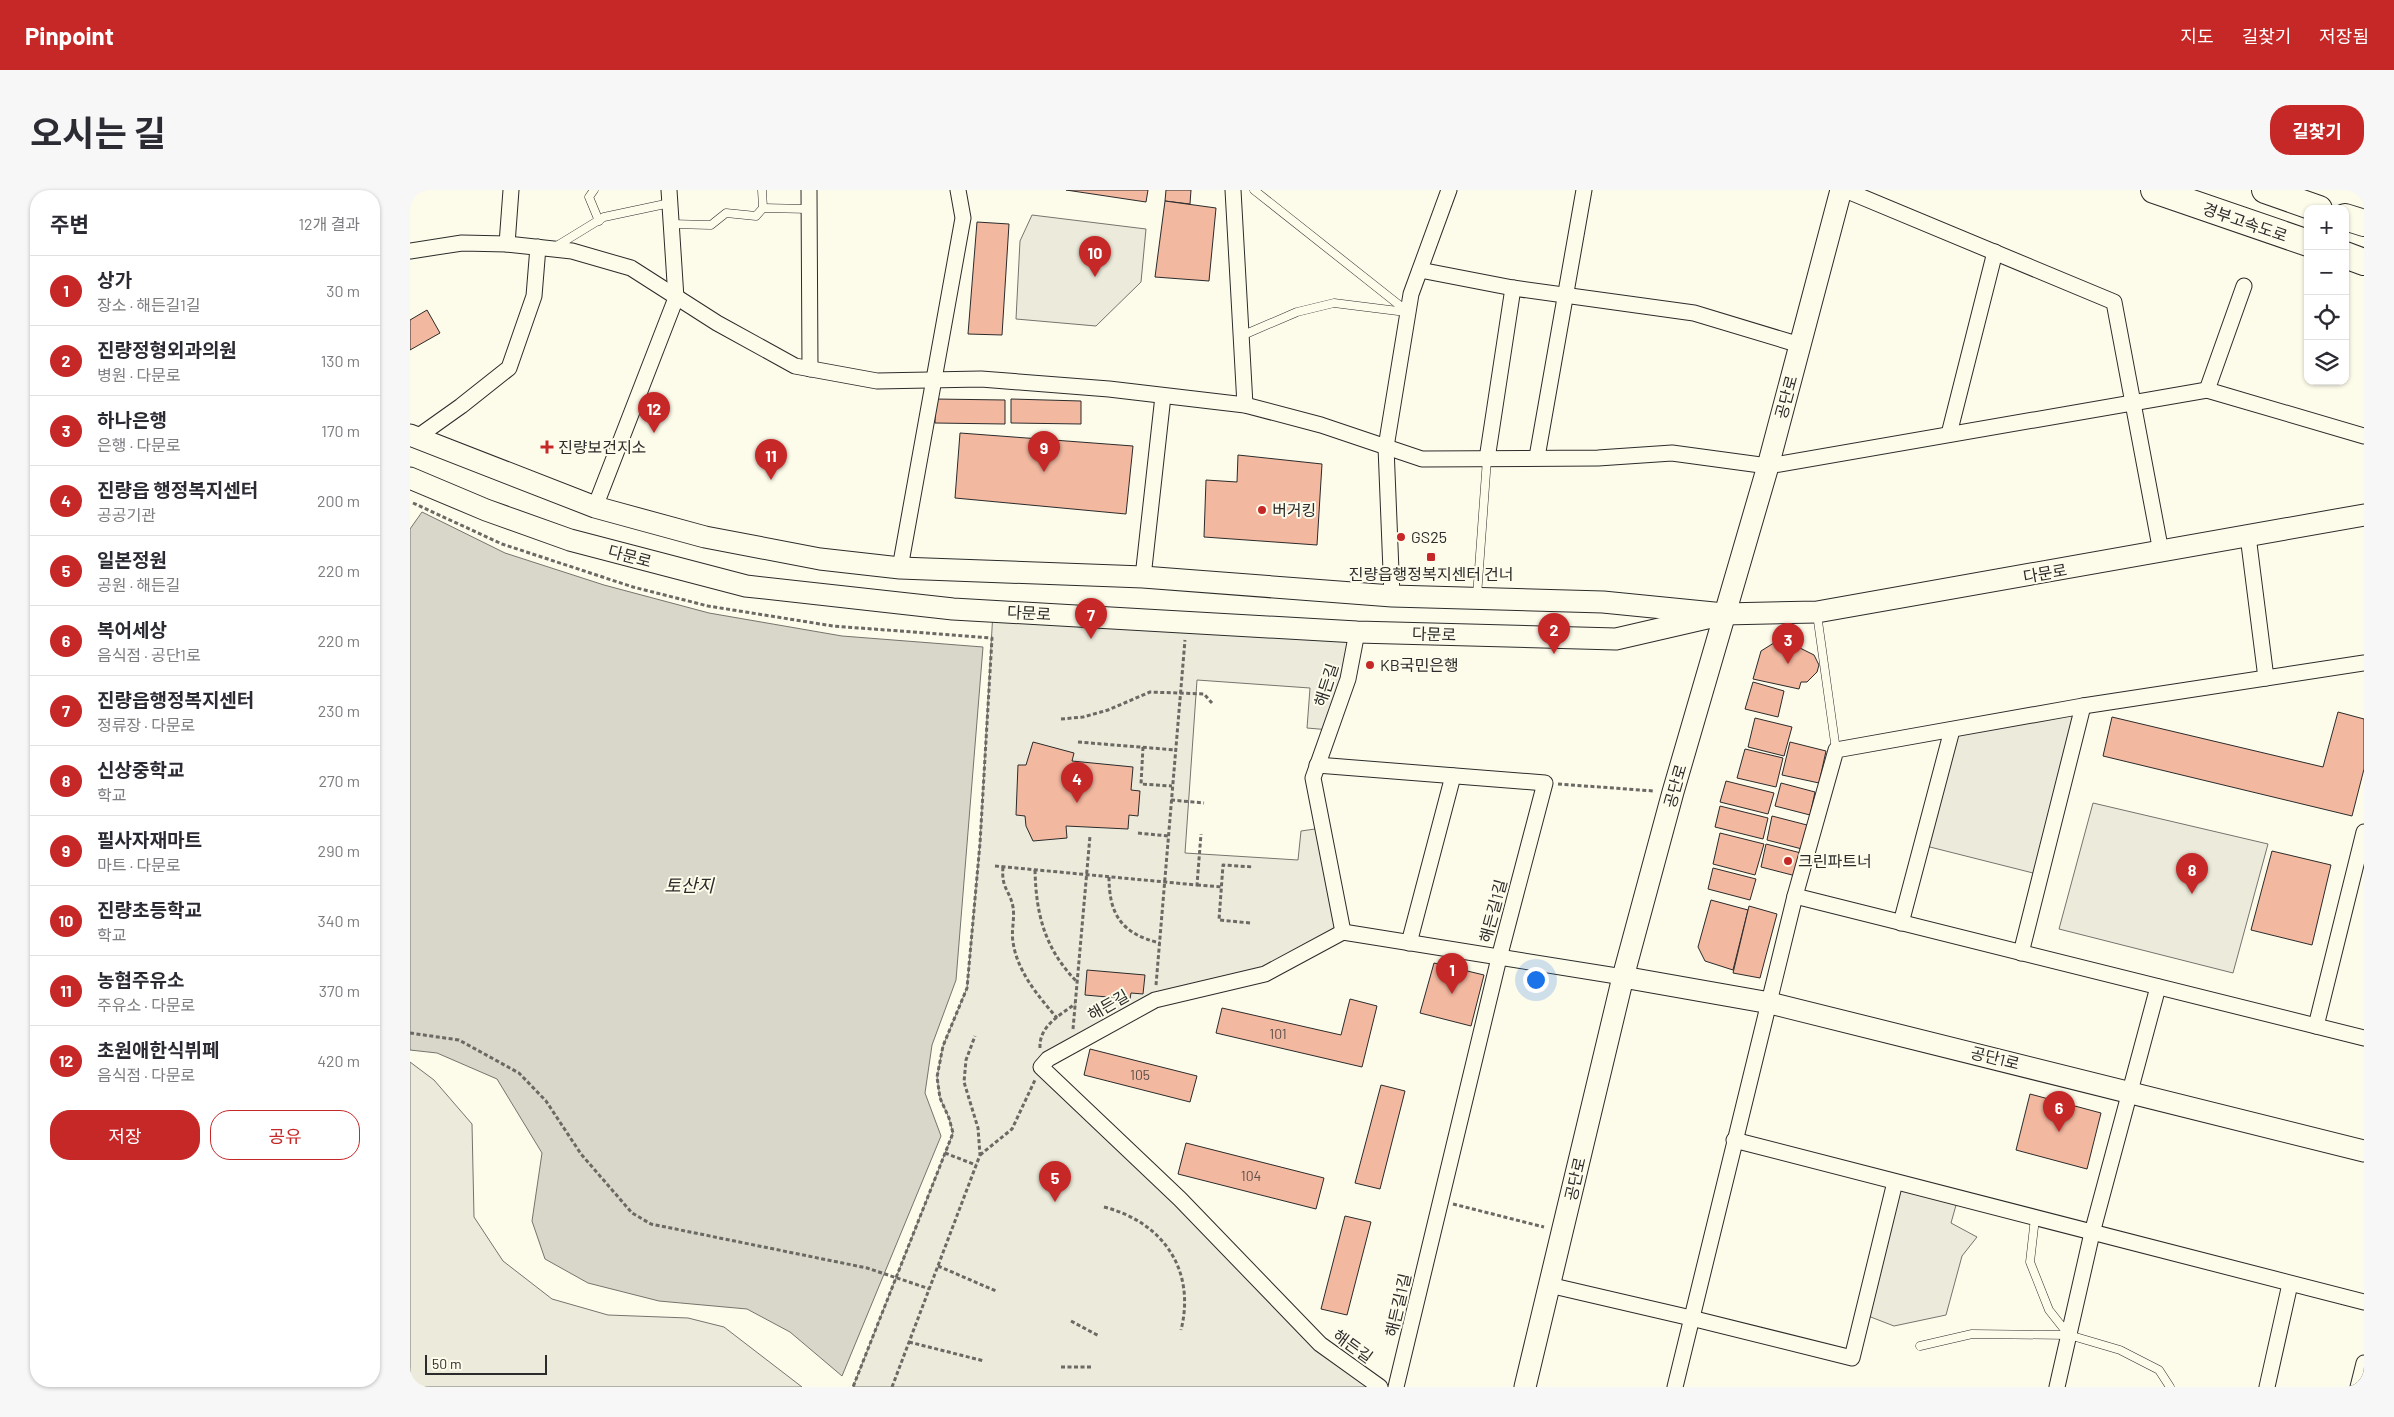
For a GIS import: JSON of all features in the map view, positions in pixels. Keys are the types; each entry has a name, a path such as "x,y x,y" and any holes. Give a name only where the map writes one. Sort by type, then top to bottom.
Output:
{"highway":[{"name":"경부고속도로","path":"2154,190 2304,242"},
{"path":"2265,190 2308,205"},
{"path":"2349,218 2364,223"},
{"path":"2349,257 2364,262"}],"main road":[{"name":"공단로","path":"1525,1387 1623,977 1673,792 1768,466 1841,190"},
{"name":"다문로","path":"413,436 595,507 706,537 820,559 900,568 1143,577 1392,596 1603,602 1724,614 1817,612 2364,515"},
{"name":"다문로","path":"410,478 486,510 570,540 746,586 953,609 1357,632 1616,639 1724,614"},
{"name":"공단1로","path":"1623,977 1770,1003 2364,1151"}],"street":[{"path":"507,244 511,190"},
{"path":"809,190 810,369"},
{"path":"900,568 963,218 958,190"},
{"path":"1233,190 1245,405"},
{"path":"1392,596 1386,447 1411,294 1449,190"},
{"path":"1537,457 1584,190"},
{"path":"1845,190 2114,302 2161,552"},
{"path":"595,507 676,298 669,196"},
{"path":"410,251 462,242 507,244 572,251 631,268 676,298 795,366 877,382 981,379 1245,405 1321,425 1422,459 1598,458 1672,453 1768,466 2132,401 2207,390 2364,436"},
{"path":"413,436 461,406 509,368 534,296 545,248"},
{"path":"1949,434 1995,252"},
{"path":"1420,270 1513,288 1694,313 1800,345"},
{"path":"2207,390 2244,286"},
{"path":"1487,459 1513,288"},
{"path":"1143,577 1163,396"},
{"path":"2248,536 2266,678"},
{"name":"해든길","path":"1357,632 1348,679 1313,778 1343,932 1265,974 1155,1000 1048,1059 1041,1067 1180,1199 1320,1344 1380,1387"},
{"path":"1675,1387 1795,896 1836,750 2083,706 2364,663"},
{"path":"2021,953 2083,706"},
{"path":"1901,923 1952,730"},
{"path":"1318,765 1545,783"},
{"path":"1409,943 1453,776"},
{"name":"해든길1길","path":"1396,1387 1498,958 1545,783"},
{"path":"2316,1026 2364,832"},
{"path":"1795,896 2364,1038"},
{"path":"1343,932 1623,977"},
{"path":"2057,1387 2092,1233 2158,987"},
{"path":"1734,1140 2364,1302"},
{"path":"1549,1286 1691,1318 1852,1358 1895,1182"},
{"path":"2266,1387 2290,1284"},
{"path":"2358,1387 2364,1363"}],"lane":[{"path":"594,190 589,197 599,221"},
{"path":"671,224 712,225 726,213 756,216 763,208 762,190"},
{"path":"1254,190 1408,312"},
{"path":"545,248 604,217 669,196"},
{"path":"763,208 809,209"},
{"path":"1241,336 1297,312 1334,303 1408,312"},
{"path":"1477,599 1487,459"},
{"path":"1817,612 1836,750"},
{"path":"2035,1218 2030,1262 2049,1310 2070,1335"},
{"path":"1920,1346 1972,1334 2070,1335 2120,1350 2160,1370 2170,1387"}],"path":[{"path":"1155,1000 1186,622"},
{"path":"853,1387 953,1133 940,1098 937,1077 943,1046 967,988 980,843 992,638"},
{"path":"1061,719 1083,717 1108,710 1150,692 1204,694 1212,703"},
{"path":"1078,742 1176,750"},
{"path":"1143,747 1141,784 1172,786"},
{"path":"1545,783 1673,792"},
{"path":"1171,800 1204,803"},
{"path":"1138,833 1168,836"},
{"path":"1197,885 1201,834"},
{"path":"1072,1046 1090,836"},
{"path":"1250,923 1218,920 1223,865 1253,868"},
{"path":"995,866 1222,887"},
{"path":"1004,867 1004,887 1012,901 1014,913 1012,939 1015,955 1034,989 1056,1018"},
{"path":"1035,870 1035,898 1047,940 1054,956 1077,983"},
{"path":"1109,877 1109,893 1112,907 1128,931 1142,938 1160,943"},
{"path":"892,1387 980,1156 1012,1130 1041,1067 1040,1042 1043,1030 1075,1004"},
{"path":"410,1033 459,1040 519,1073 546,1101 582,1154 632,1213 651,1224 867,1268 930,1289"},
{"path":"975,1036 966,1060 964,1082 978,1128 980,1156"},
{"path":"945,1153 976,1165"},
{"path":"1441,1201 1562,1232"},
{"path":"1104,1207 1123,1212 1140,1220 1157,1234 1170,1250 1183,1284 1186,1314 1181,1330"},
{"path":"938,1266 996,1291"},
{"path":"1071,1321 1099,1336"},
{"path":"910,1342 984,1362"},
{"path":"1061,1367 1092,1367"}],"shaded area":[{"path":"1032,215 1146,229 1141,282 1096,326 1016,319 1020,241"},
{"path":"993,611 1357,632 1330,730 1307,728 1310,688 1197,680 1185,853 1298,860 1301,831 1322,828 1343,932 1265,974 1155,1000 1041,1067 1320,1344 1380,1387 853,1387 953,1133 940,1098 937,1077 943,1046 967,988 980,843"},
{"path":"2083,706 2041,875 1922,845 1952,730"},
{"path":"2093,803 2268,844 2233,973 2059,929"},
{"path":"410,1062 434,1080 472,1124 474,1217 503,1261 552,1299 608,1315 688,1318 724,1327 802,1387 410,1387"},
{"path":"1895,1182 1958,1198 1951,1223 1977,1237 1962,1256 1946,1315 1894,1326 1863,1314"}],"water":[{"name":"토산지","path":"422,512 505,553 604,585 709,613 842,636 983,647 956,980 932,1045 925,1093 941,1136 842,1376 790,1332 747,1309 659,1301 588,1283 545,1259 532,1221 542,1153 497,1079 437,1053 410,1050 410,529"}],"building":[{"path":"1066,190 1148,190 1146,202"},
{"path":"1166,190 1191,190 1190,204 1165,201"},
{"path":"1165,201 1216,208 1209,281 1155,277"},
{"path":"977,222 1009,224 1002,335 968,334"},
{"path":"427,310 440,333 410,350 410,320"},
{"path":"935,399 1005,400 1005,424 935,423"},
{"path":"1011,399 1081,401 1081,424 1011,423"},
{"path":"960,433 1133,446 1126,514 955,498"},
{"name":"버거킹","path":"1238,455 1322,464 1317,545 1204,537 1206,480 1237,482"},
{"path":"1777,641 1786,641 1814,655 1819,665 1817,672 1807,682 1801,682 1799,689 1753,679 1761,651"},
{"path":"1753,682 1784,691 1778,717 1745,709"},
{"path":"2338,712 2364,719 2364,769 2352,816 2103,756 2112,717 2323,767"},
{"path":"1755,718 1792,727 1784,756 1748,747"},
{"path":"1033,742 1074,753 1072,761 1133,767 1131,790 1140,791 1138,816 1129,815 1128,829 1066,826 1067,838 1033,841 1026,826 1025,816 1016,815 1018,765 1026,765"},
{"path":"1790,742 1826,751 1819,783 1782,775"},
{"path":"1745,749 1783,758 1776,787 1737,778"},
{"path":"1726,781 1774,793 1768,814 1720,802"},
{"path":"1781,783 1815,792 1810,815 1775,806"},
{"path":"1720,806 1768,818 1763,839 1715,827"},
{"path":"1772,816 1807,825 1802,849 1767,840"},
{"path":"1720,833 1764,844 1755,875 1713,864"},
{"path":"1766,844 1801,853 1796,876 1761,867"},
{"path":"2272,851 2331,865 2312,945 2251,930"},
{"path":"1713,868 1756,879 1750,900 1708,889"},
{"path":"1711,900 1748,910 1733,970 1705,961 1698,947"},
{"path":"1749,906 1777,914 1760,978 1733,973"},
{"path":"1434,963 1484,975 1471,1026 1420,1013"},
{"path":"1087,970 1145,975 1143,994 1131,993 1130,999 1085,995"},
{"path":"1350,999 1377,1006 1362,1067 1216,1033 1222,1008 1341,1035"},
{"path":"1090,1049 1197,1076 1190,1102 1084,1075"},
{"path":"1381,1085 1405,1091 1380,1189 1355,1183"},
{"path":"2030,1094 2101,1113 2087,1169 2016,1150"},
{"path":"1186,1143 1324,1178 1316,1209 1178,1174"},
{"path":"1345,1216 1371,1222 1347,1315 1321,1309"}],"place":[{"name":"진량초등학교","path":"1095,277"},
{"name":"초원애한식뷔페","path":"654,433"},
{"name":"진량보건지소","path":"547,447"},
{"name":"필사자재마트","path":"1044,472"},
{"name":"농협주유소","path":"771,480"},
{"name":"버거킹","path":"1262,510"},
{"name":"GS25","path":"1401,537"},
{"name":"진량읍행정복지센터 건너","path":"1431,557"},
{"name":"진량읍행정복지센터","path":"1091,639"},
{"name":"진량정형외과의원","path":"1554,654"},
{"name":"하나은행","path":"1788,664"},
{"name":"KB국민은행","path":"1370,665"},
{"name":"진량읍 행정복지센터","path":"1077,803"},
{"name":"크린파트너","path":"1788,861"},
{"name":"신상중학교","path":"2192,894"},
{"name":"상가","path":"1452,994"},
{"name":"복어세상","path":"2059,1132"},
{"name":"일본정원","path":"1055,1202"}]}
